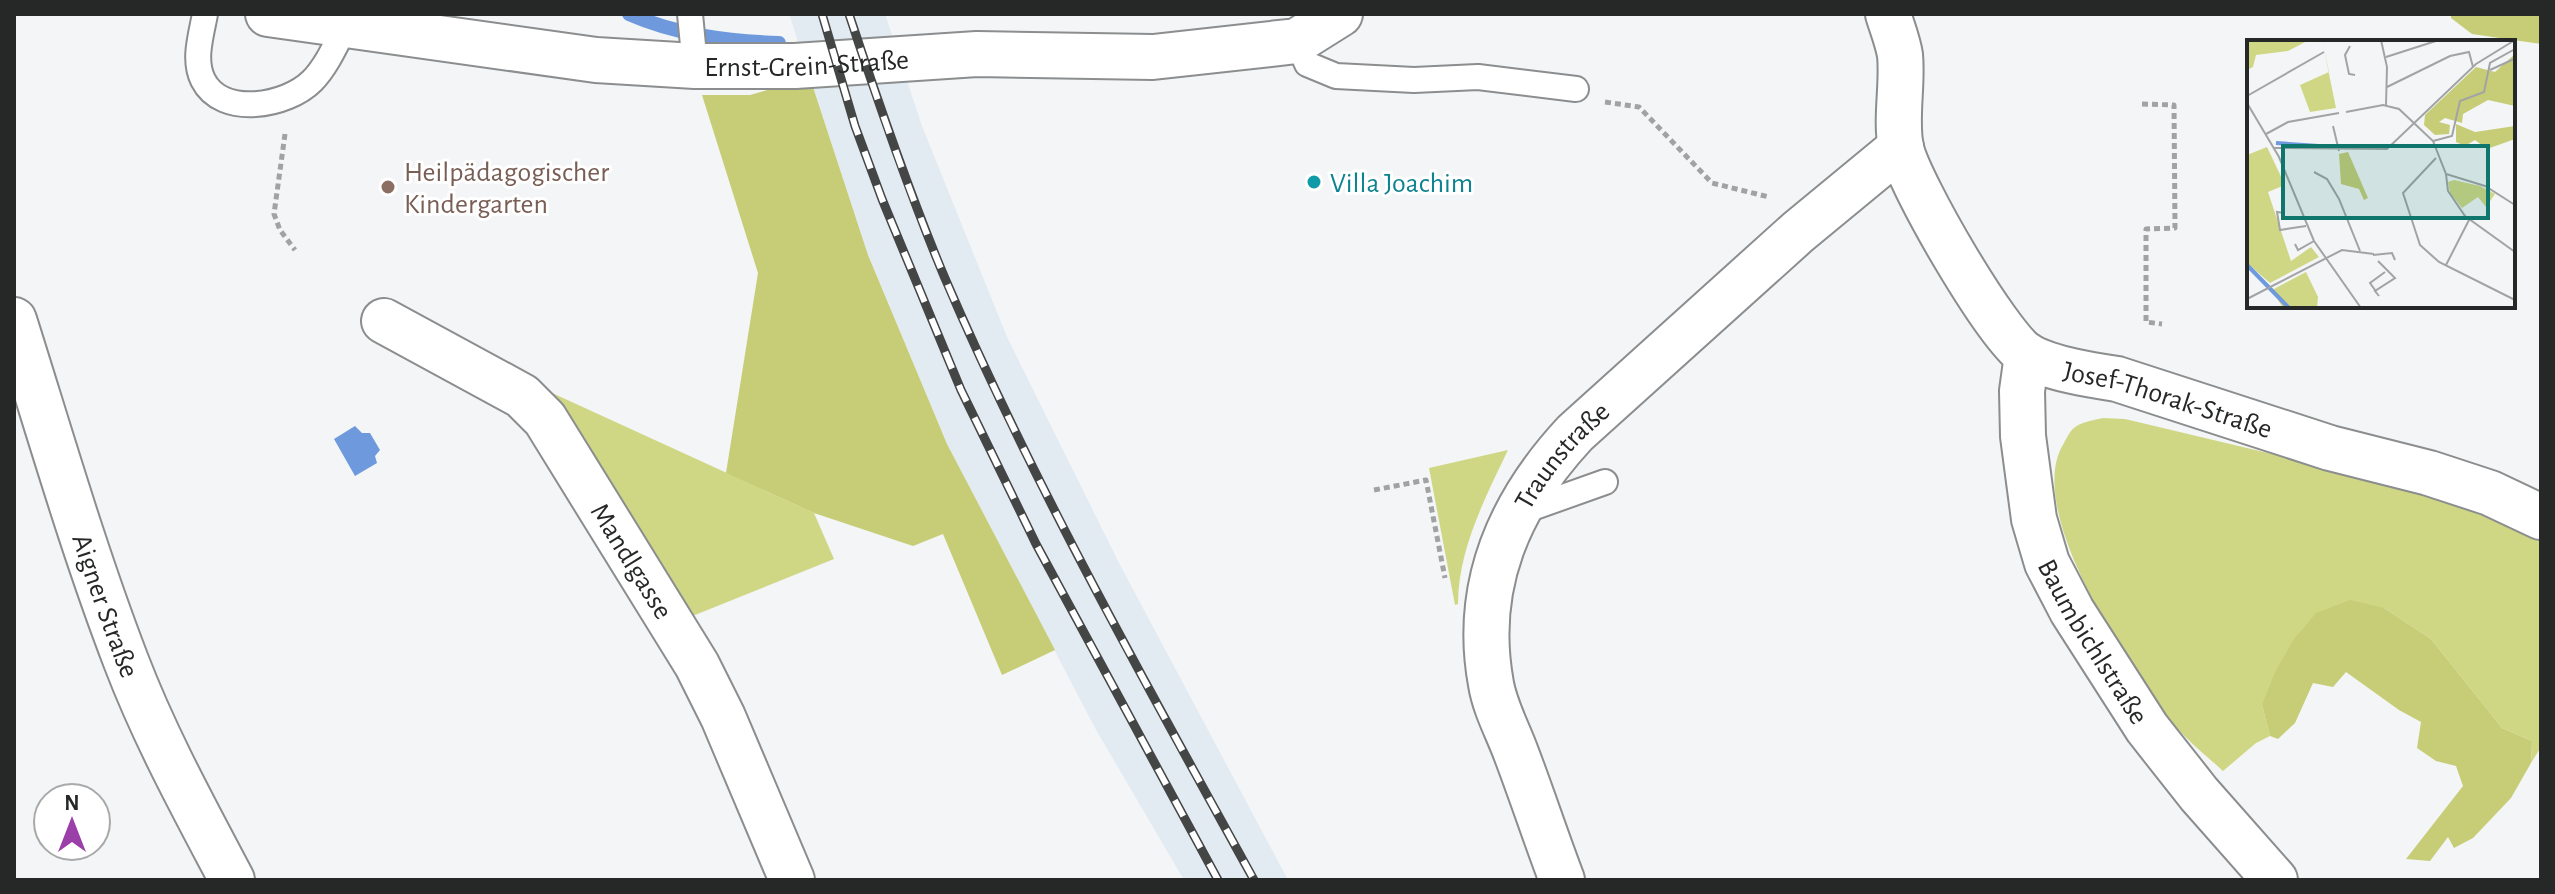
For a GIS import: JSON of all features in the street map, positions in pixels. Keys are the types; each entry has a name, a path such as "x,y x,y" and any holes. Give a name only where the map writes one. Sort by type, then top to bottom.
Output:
{"street":[{"name":"Ernst-Grein-Straße","path":"268,14 333,20 596,60 695,60 795,66 977,54 1153,57 1297,41 1340,14"},
{"path":"1888,14 1900,54 1901,147"},
{"name":"Traunstraße","path":"1562,880 1495,700 1490,672 1487,635 1490,591 1494,568 1516,514 1548,462 1575,433 1824,211 1901,147"},
{"name":"Josef-Thorak-Straße","path":"1901,147 1934,221 1960,266 2002,327 2027,355 2086,374 2117,379 2330,448 2429,473 2490,493 2541,517"},
{"name":"Aigner Straße","path":"14,320 89,560 126,662 177,775 232,880"},
{"name":"Mandlgasse","path":"384,321 522,396 545,419 697,665 723,717 792,880"},
{"name":"Baumbichlstraße","path":"2027,355 2022,391 2023,436 2034,519 2047,563 2072,611 2147,728 2199,794 2275,880"}],"lane":[{"path":"205,14 197,61 202,79 209,90 223,99 238,103 264,103 288,97 312,81 333,20"},
{"path":"690,14 695,60"},
{"path":"1297,41 1307,64 1336,76 1414,80 1478,77 1571,88"},
{"path":"1516,514 1605,482"}],"path":[{"path":"1571,88 1566,97 1639,107 1712,183 1824,211"},
{"path":"288,97 288,119 274,214 280,230 295,250"},
{"path":"2142,104 2174,105 2175,228 2146,229 2146,322 2162,324"},
{"path":"1374,490 1426,480 1446,587"}],"shaded area":[{"path":"789,14 885,14 922,126 1007,337 1120,565 1288,880 1184,880 1095,728 947,444 868,255"}],"green space":[{"path":"2451,14 2541,14 2541,44 2472,34 2451,18"},
{"path":"810,78 868,255 947,444 1055,650 1002,675 943,534 913,546 814,513 726,473 758,273 702,95 750,95"},
{"path":"550,392 814,513 834,559 685,619"},
{"path":"2103,418 2125,419 2306,462 2456,502 2541,538 2541,747 2531,763 2532,741 2502,728 2431,639 2384,608 2262,705 2270,736 2256,743 2223,771 2178,729 2136,671 2088,591 2070,549 2057,508 2055,472 2064,443 2073,429"},
{"path":"1508,450 1474,525 1463,564 1458,604 1455,605 1429,468"},
{"path":"2350,600 2384,608 2431,639 2502,728 2532,741 2531,763 2511,798 2473,838 2454,848 2448,837 2430,861 2406,859 2463,786 2456,766 2436,761 2417,748 2421,722 2346,672 2333,687 2313,683 2295,723 2278,739 2270,736 2262,705 2275,672 2294,639 2316,613"}],"water":[{"path":"355,426 362,433 370,433 380,450 375,456 377,463 355,476 334,439"}],"waterway":[{"path":"629,14 702,36 779,43"}],"railway":[{"path":"822,14 855,126 961,390 1036,544 1218,880"},
{"path":"849,14 918,211 978,354 1052,506 1254,880"}],"place":[{"name":"Villa Joachim","path":"1314,182"},
{"name":"Heilpädagogischer Kindergarten","path":"388,187"}]}
